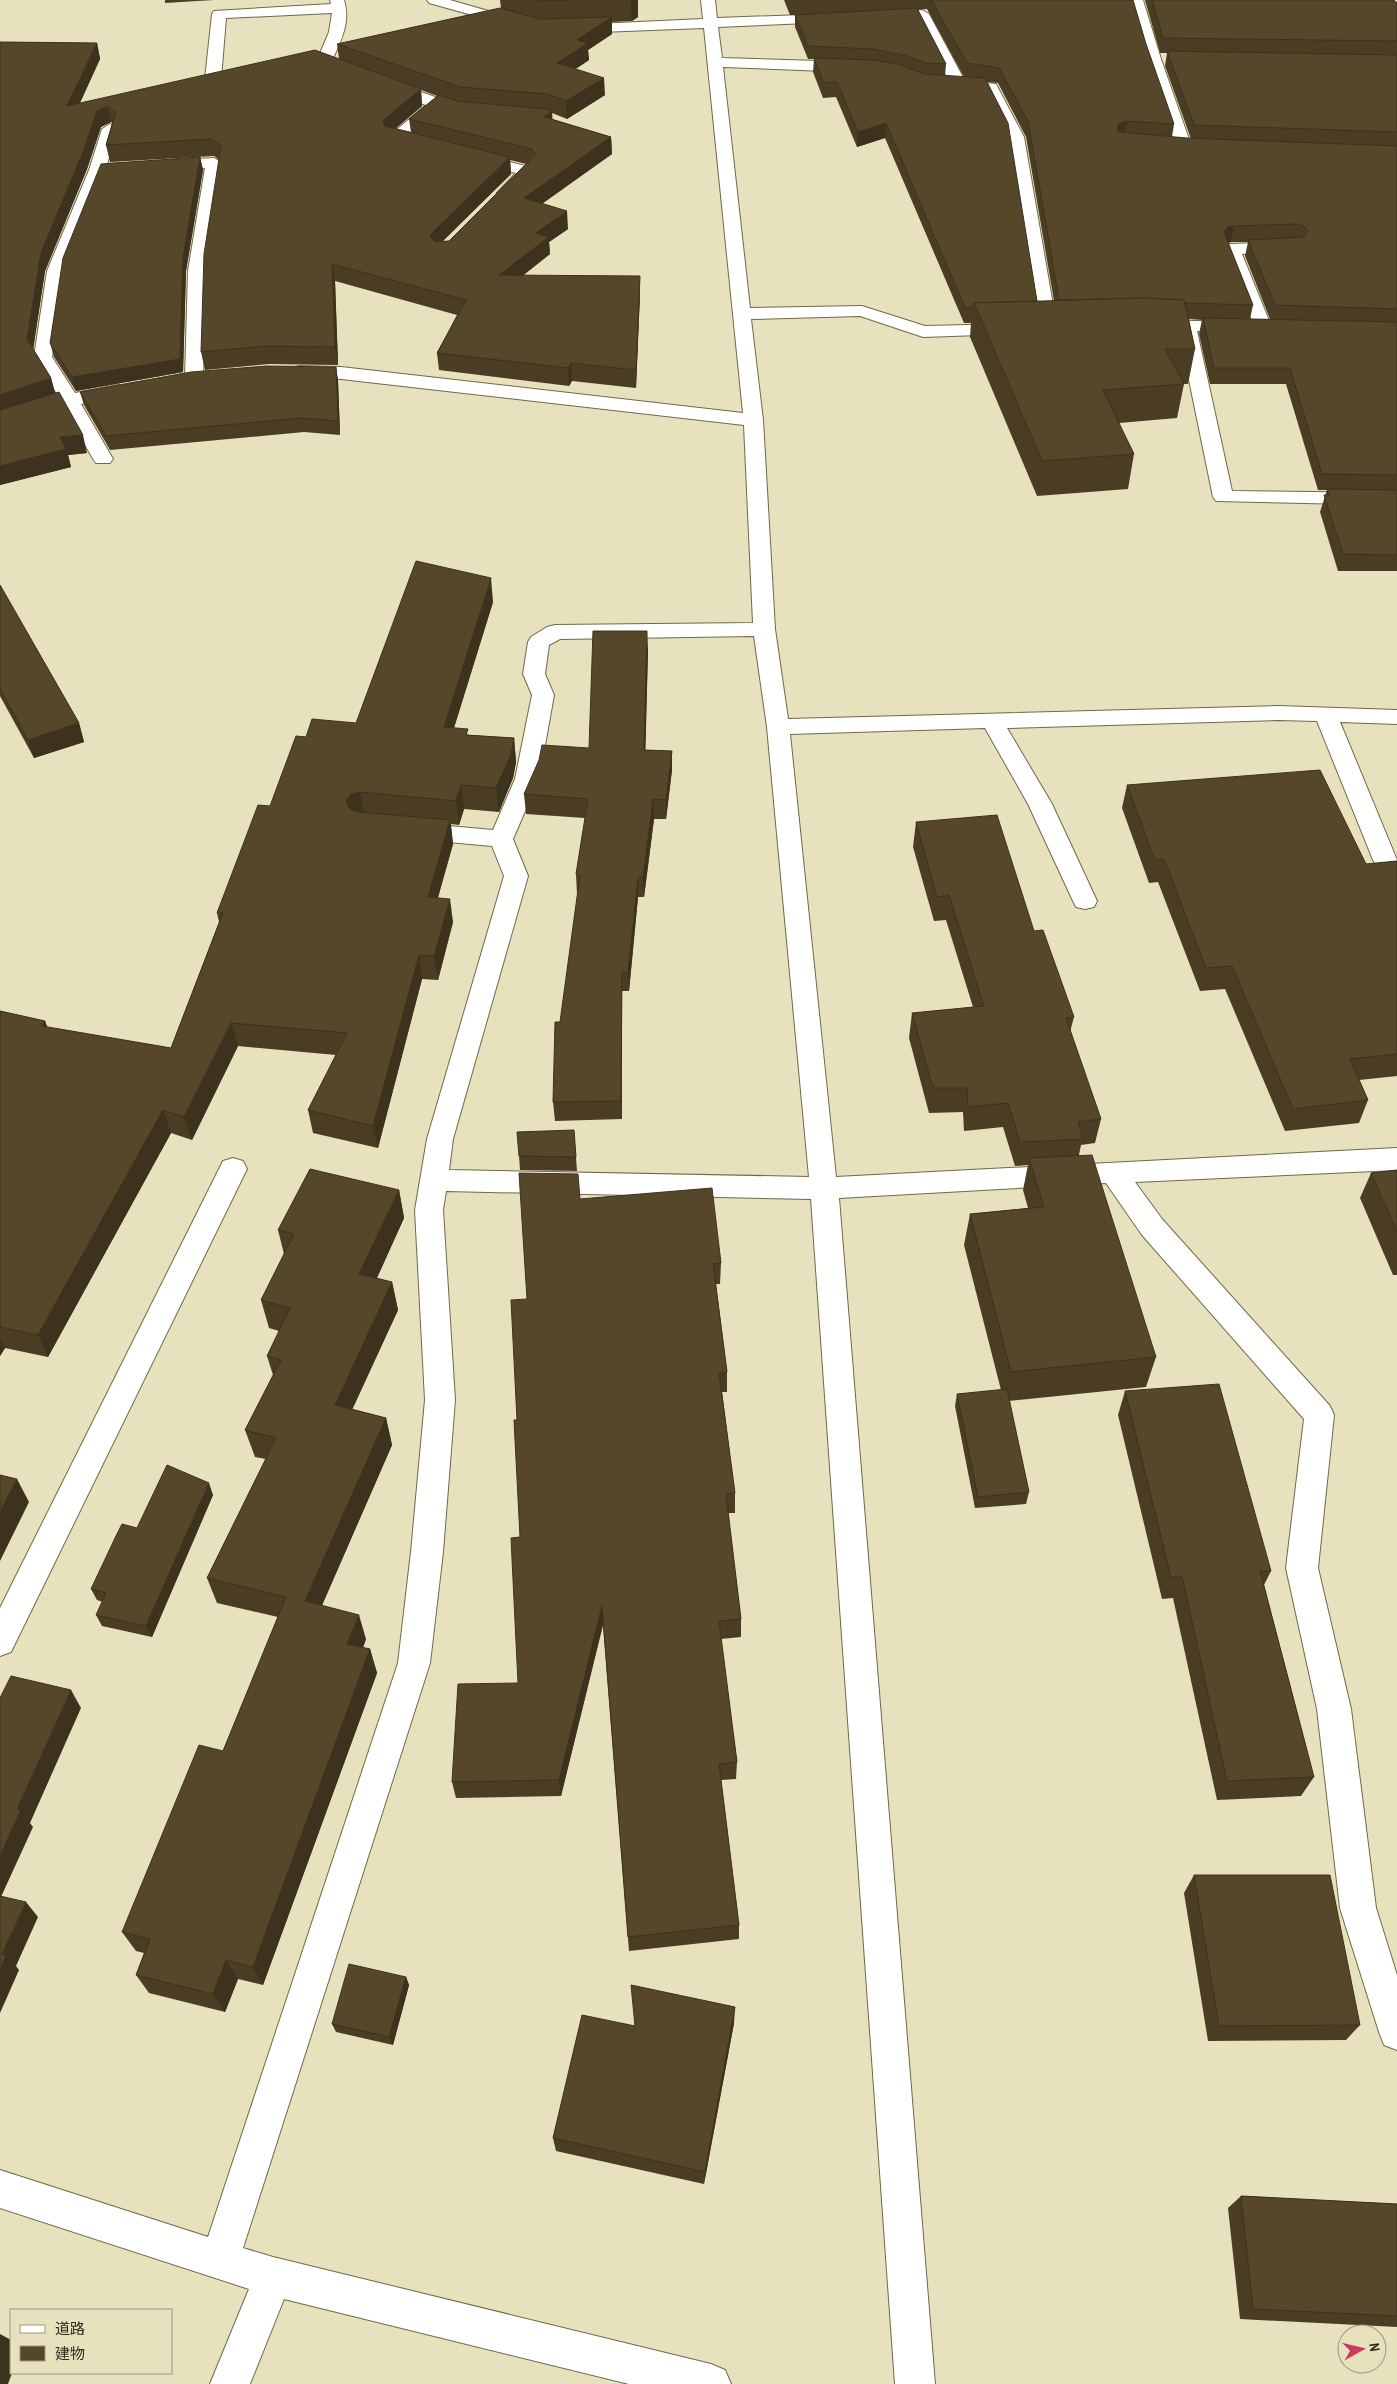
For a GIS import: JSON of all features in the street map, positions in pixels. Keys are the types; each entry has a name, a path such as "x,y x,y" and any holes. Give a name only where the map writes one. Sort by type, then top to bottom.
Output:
{"street":[{"path":"434,0 533,28"},
{"path":"708,0 753,420 764,629 778,728 832,1271 915,2384"},
{"path":"1136,0 1153,59 1184,148"},
{"path":"214,79 219,14 338,4 340,21 324,63 459,110 486,113"},
{"path":"864,17 922,14 959,85"},
{"path":"561,29 711,25 845,18"},
{"path":"1153,59 1173,60"},
{"path":"715,62 862,67"},
{"path":"741,314 862,311 923,332 1058,328 1016,137 991,88 932,83"},
{"path":"433,148 395,139 438,103"},
{"path":"103,459 70,400 43,358 56,271 97,170 110,129"},
{"path":"1166,146 1222,149"},
{"path":"461,155 527,171 492,205"},
{"path":"97,170 214,164 197,270 203,377 175,381"},
{"path":"1139,325 1271,328 1231,249 1293,247"},
{"path":"1187,326 1223,497 1397,499"},
{"path":"278,372 340,373 753,420"},
{"path":"0,420 70,400 137,388"},
{"path":"220,2260 414,1663 428,1552 440,1400 429,1210 440,1139 516,876 501,839 526,779 542,695 534,674 539,642 554,632 764,629"},
{"path":"778,728 1278,713 1397,717"},
{"path":"1326,715 1385,860"},
{"path":"992,721 1040,804 1085,901"},
{"path":"394,829 501,839"},
{"path":"433,1180 824,1188 1397,1159"},
{"path":"0,1641 233,1169"},
{"path":"1113,1172 1152,1227 1319,1415 1302,1568 1334,1709 1358,1908 1397,2032"},
{"path":"0,2189 273,2277 711,2384"},
{"path":"230,2384 273,2277"}],"building":[{"path":"931,0 1133,0 1174,124 1127,121 1119,124 1117,129 1119,132 1187,138 1397,146 1397,309 1275,305 1248,240 1303,237 1308,231 1304,226 1297,224 1234,226 1228,227 1224,232 1253,305 1185,303 1184,300 1145,298 1059,300 1028,121 999,68 967,63"},
{"path":"1152,0 1394,0 1397,2 1397,41 1163,38"},
{"path":"500,8 540,19 612,17 577,40 588,43 557,63 604,78 566,101 548,94 460,87 337,44"},
{"path":"917,8 946,64 927,63 907,56 873,49 808,46 795,15"},
{"path":"0,42 97,43 67,106 315,50 421,89 383,121 385,126 510,157 434,231 430,236 435,242 449,241 536,154 532,149 409,119 439,95 457,101 546,109 552,111 544,117 611,137 524,198 567,211 536,233 549,237 499,275 640,276 636,370 571,363 568,368 437,353 466,300 332,264 335,347 266,346 201,352 204,254 221,146 211,139 106,145 116,112 107,106 97,111 83,152 41,253 27,339 51,378 0,395"},
{"path":"1167,51 1397,55 1397,132 1194,125"},
{"path":"814,58 873,60 898,64 924,74 985,78 1008,123 1037,301 974,303 973,307 965,308 886,123 858,132 837,82 824,83"},
{"path":"200,157 183,258 180,359 72,377 50,343 63,258 101,164"},
{"path":"1145,298 1184,300 1195,349 1165,349 1184,384 1103,390 1134,454 1042,461 974,303"},
{"path":"1203,318 1397,322 1397,475 1322,474 1290,368 1214,368"},
{"path":"267,366 336,367 338,421 301,418 106,436 80,392 191,372"},
{"path":"59,392 83,435 60,437 66,449 0,466 0,410"},
{"path":"1327,489 1397,490 1397,555 1343,554 1324,495 1329,495"},
{"path":"416,561 491,578 444,727 468,729 466,735 514,738 511,755 496,788 461,785 456,801 360,792 351,794 346,801 350,809 359,812 450,820 428,897 450,899 434,956 419,955 373,1126 308,1110 347,1033 231,1023 184,1117 163,1110 38,1335 0,1327 0,1011 45,1021 42,1026 171,1048 223,913 217,913 258,805 270,806 296,736 306,737 312,719 356,723"},
{"path":"0,585 79,723 28,740 0,689"},
{"path":"593,631 647,631 644,750 672,751 666,800 653,799 643,878 638,878 628,972 622,972 621,1101 553,1102 555,1022 560,1022 580,875 576,874 588,799 524,794 539,760 542,745 589,748"},
{"path":"1320,770 1366,864 1397,861 1397,1054 1350,1059 1368,1100 1293,1109 1232,966 1206,968 1164,859 1155,860 1127,785"},
{"path":"997,815 1034,931 1043,930 1074,1017 1066,1018 1101,1119 1078,1122 1083,1139 1020,1142 1008,1103 968,1107 967,1088 933,1088 912,1013 984,1006 949,895 937,897 916,822"},
{"path":"574,1130 576,1157 519,1156 517,1132"},
{"path":"1092,1155 1156,1357 1011,1372 970,1214 1044,1207 1029,1158"},
{"path":"310,1169 399,1190 359,1274 392,1282 335,1405 386,1418 305,1601 359,1615 347,1644 370,1649 253,1967 226,1960 213,1994 136,1975 150,1939 122,1932 199,1745 223,1751 286,1597 207,1578 276,1438 245,1430 281,1360 267,1356 290,1308 261,1300 294,1234 278,1230"},
{"path":"1397,1170 1397,1232 1371,1173"},
{"path":"519,1173 578,1174 580,1199 712,1188 721,1263 713,1264 727,1372 719,1373 735,1493 726,1494 741,1619 719,1621 737,1762 719,1764 739,1925 628,1937 602,1606 559,1780 452,1782 458,1684 518,1683 511,1538 520,1537 514,1420 517,1420 511,1300 527,1299"},
{"path":"1219,1384 1271,1571 1260,1571 1314,1777 1227,1781 1182,1576 1171,1577 1125,1391"},
{"path":"1007,1389 1029,1492 978,1497 957,1394"},
{"path":"167,1465 209,1483 146,1626 96,1615 106,1593 91,1589 116,1536 122,1524 137,1528"},
{"path":"0,1475 17,1479 0,1512"},
{"path":"11,1676 71,1690 17,1809 21,1810 0,1856 0,1698"},
{"path":"1194,1875 1330,1875 1360,2025 1219,2026"},
{"path":"0,1896 26,1902 2,1954 6,1956 0,1970"},
{"path":"349,1964 406,1977 389,2037 332,2024"},
{"path":"631,1985 735,2007 705,2172 553,2138 582,2015 635,2026"},
{"path":"1241,2196 1397,2204 1397,2316 1253,2309"}]}
